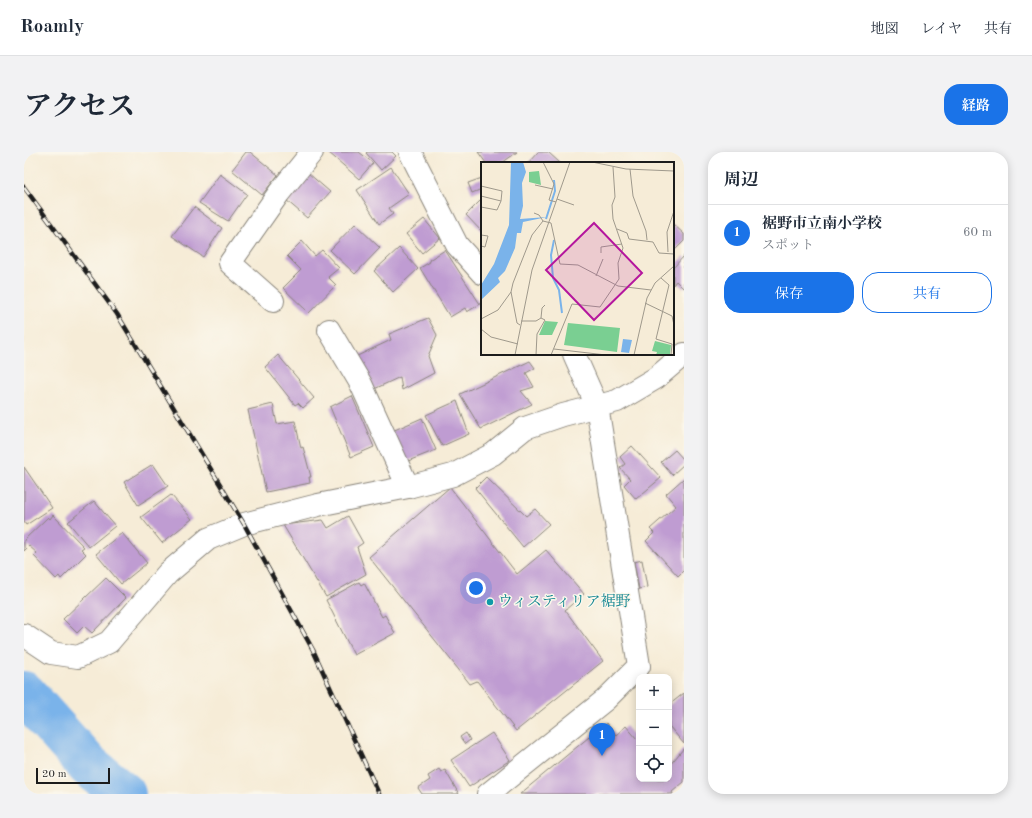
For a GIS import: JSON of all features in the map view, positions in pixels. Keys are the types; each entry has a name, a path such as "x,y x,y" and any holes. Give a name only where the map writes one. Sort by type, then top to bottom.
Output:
{"street":[{"path":"273,301 230,263 279,193 312,152"},
{"path":"410,152 457,245 481,272"},
{"path":"329,330 361,384 408,488"},
{"path":"24,635 51,653 78,657 109,642 168,573 208,539 244,524 318,505 408,488 453,475 473,466 493,454 525,428 563,414 617,401 656,378 684,354"},
{"path":"488,794 605,700 639,666 597,406 574,355"}],"building":[{"path":"246,152 250,152 278,175 262,195 232,170"},
{"path":"328,152 359,152 373,163 359,179"},
{"path":"392,152 396,156 381,170 366,153"},
{"path":"478,152 517,152 503,162 485,162"},
{"path":"538,152 548,152 559,162 529,162"},
{"path":"391,167 409,194 389,208 393,214 379,224 357,190"},
{"path":"308,173 330,192 307,218 286,200"},
{"path":"220,174 247,194 228,221 199,203"},
{"path":"481,178 481,189 472,193 468,183"},
{"path":"481,200 481,231 466,215"},
{"path":"194,207 222,228 203,257 172,236"},
{"path":"424,219 440,238 422,253 406,234"},
{"path":"355,224 380,248 355,274 330,250"},
{"path":"674,225 684,234 684,241 674,251"},
{"path":"302,241 315,256 322,250 339,268 328,277 336,285 309,313 283,288 301,270 287,256"},
{"path":"399,248 418,269 393,292 374,271"},
{"path":"445,250 480,304 467,312 465,308 450,317 420,268 430,262 429,260"},
{"path":"684,256 684,289 676,281 674,284 674,267"},
{"path":"428,318 437,335 428,356 434,373 402,390 400,377 370,391 355,357 391,340 389,334"},
{"path":"278,355 314,398 303,408 298,403 295,405 265,367"},
{"path":"530,361 535,368 526,373 534,387 521,391 532,404 481,429 460,394"},
{"path":"352,396 374,447 351,457 330,407"},
{"path":"457,401 469,434 442,446 426,415"},
{"path":"273,404 277,424 295,421 301,448 303,447 311,477 309,477 310,483 266,492 248,410"},
{"path":"422,418 436,450 403,463 390,432"},
{"path":"632,446 661,478 636,499 624,485 630,479 620,468 625,464 620,457"},
{"path":"675,450 684,460 684,464 672,475 661,462"},
{"path":"153,464 168,486 138,505 124,482"},
{"path":"24,467 52,508 26,525 24,522"},
{"path":"486,477 526,516 535,509 549,524 523,547 475,488"},
{"path":"684,478 684,570 678,576 646,541 654,533 650,529 676,506 666,494"},
{"name":"ウィスティリア裾野","path":"450,487 517,574 546,550 584,594 565,610 603,661 516,731 477,681 470,684 369,557"},
{"path":"171,495 192,519 162,543 141,517"},
{"path":"94,501 115,526 89,547 68,522"},
{"path":"53,515 84,547 81,549 86,554 61,579 59,576 56,579 34,556 37,553 29,546 24,551 24,540 48,517 50,519"},
{"path":"348,516 363,543 357,547 366,574 326,597 283,525 323,520 328,528"},
{"path":"122,533 147,563 121,584 96,554"},
{"path":"642,560 647,587 639,589 634,562"},
{"path":"106,578 126,598 92,633 84,626 77,633 63,619"},
{"path":"359,582 361,585 364,583 382,617 385,615 395,633 354,655 326,600"},
{"path":"684,693 684,744 672,730 672,703"},
{"path":"606,723 616,735 626,726 636,738 636,782 672,782 672,762 684,748 684,782 672,792 673,794 520,794"},
{"path":"466,733 470,740 465,744 460,737"},
{"path":"492,733 510,760 469,787 451,760"},
{"path":"439,769 441,772 445,770 459,794 422,794 418,788 430,780 428,776"}],"waterway":[{"path":"24,693 88,765 124,794"}],"railway":[{"path":"24,187 117,314 244,524 313,650 379,794"}],"place":[{"name":"ウィスティリア裾野","path":"490,602"},
{"name":"裾野市立南小学校","path":"602,756"}]}
